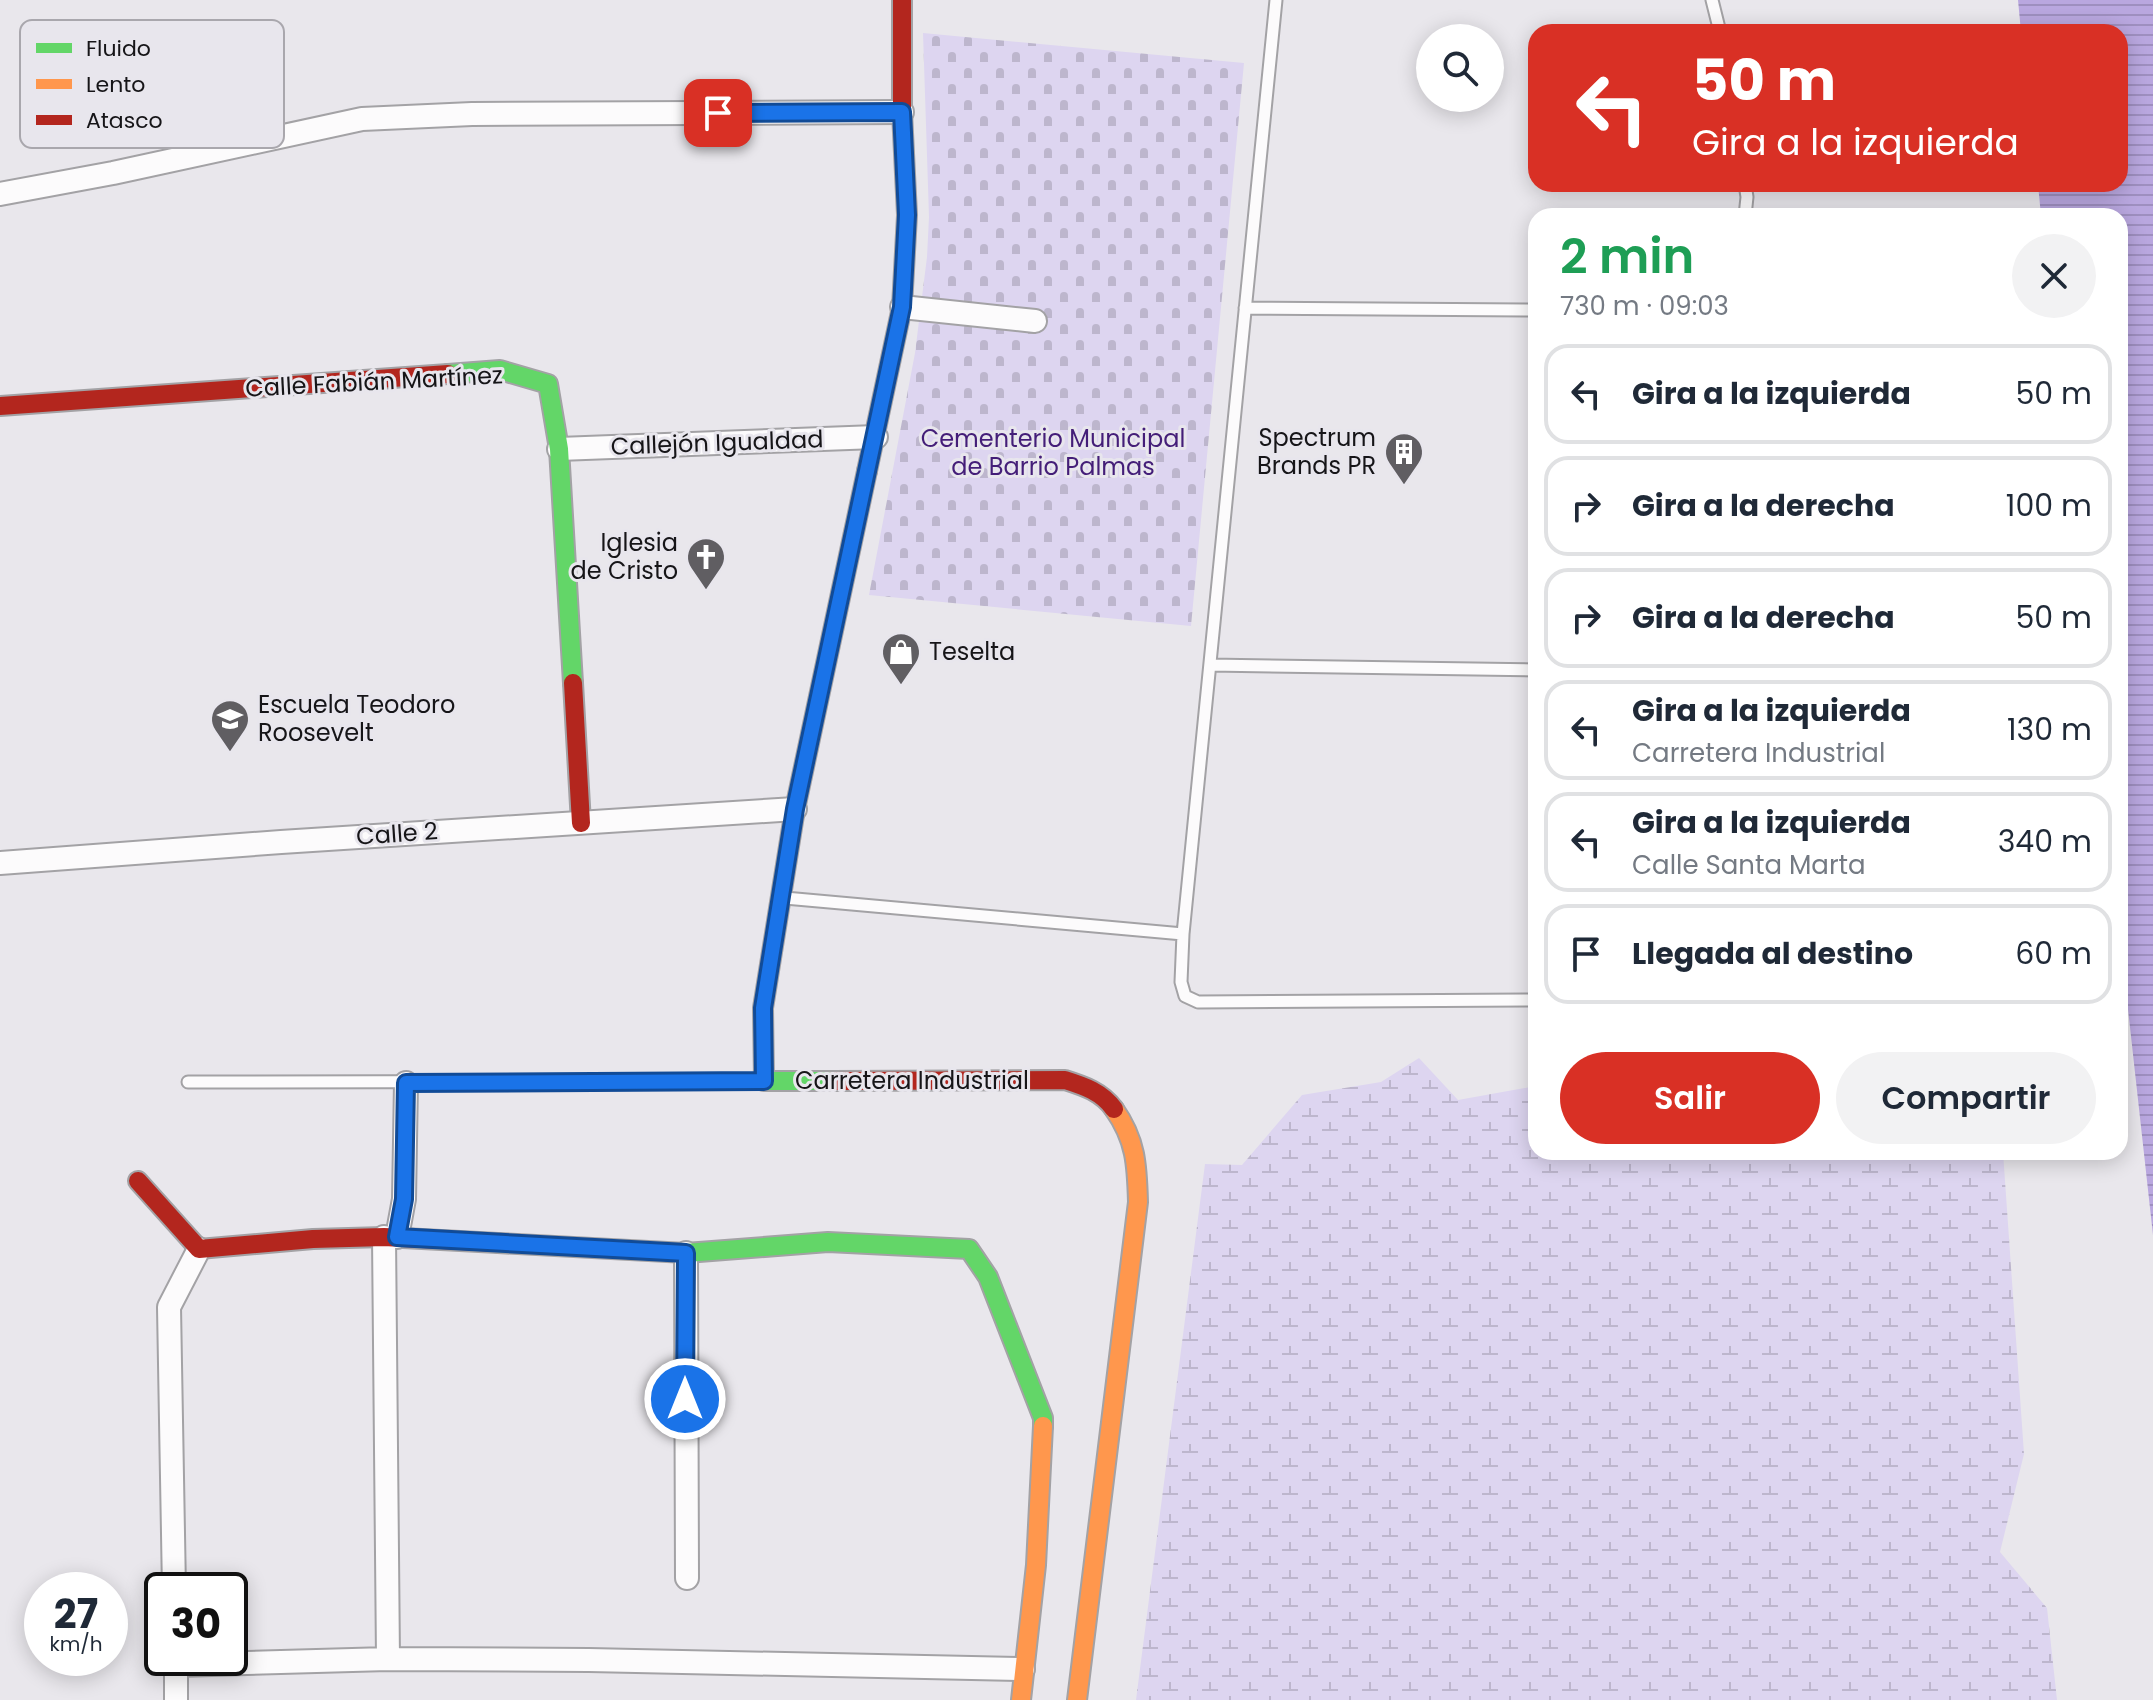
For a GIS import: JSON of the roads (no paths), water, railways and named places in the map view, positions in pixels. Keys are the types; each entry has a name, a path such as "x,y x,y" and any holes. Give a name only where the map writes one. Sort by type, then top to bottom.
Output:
{"street":[{"name":"Carretera Industrial","path":"902,0 902,112 907,215 902,307 795,809 763,1008 764,1081 1065,1080 1087,1087 1108,1100 1127,1127 1137,1160 1138,1202 1077,1700"},
{"path":"284,136 362,119 472,114 902,112"},
{"path":"0,194 229,148"},
{"path":"902,307 1035,321"},
{"name":"Calle Fabián Martínez","path":"0,406 500,370 548,384 559,449 581,823"},
{"name":"Callejón Igualdad","path":"559,449 876,437"},
{"name":"Calle 2","path":"0,863 795,809"},
{"path":"388,1659 390,1237 404,1199 406,1083"},
{"path":"138,1181 199,1249"},
{"path":"199,1249 313,1239 390,1237 686,1253 828,1242 969,1249 988,1277 1043,1418 1036,1565 1021,1700"},
{"path":"174,1572 169,1307 199,1249"},
{"path":"686,1253 687,1578"},
{"path":"248,1660 589,1660 1023,1669"},
{"path":"176,1676 176,1700"}],"lane":[{"path":"1276,0 1183,934 1181,982 1185,996 1198,1002 1528,1000"},
{"path":"1712,0 1718,24"},
{"path":"1245,308 1528,310"},
{"path":"1210,665 1528,670"},
{"path":"781,897 1183,934"},
{"path":"188,1082 764,1081"}],"place":[{"name":"Spectrum Brands PR","path":"1404,486"},
{"name":"Iglesia de Cristo","path":"706,591"},
{"name":"Teselta","path":"901,686"},
{"name":"Escuela Teodoro Roosevelt","path":"230,753"}],"park label":[{"name":"Cementerio Municipal de Barrio Palmas","path":"1053,453"}]}
